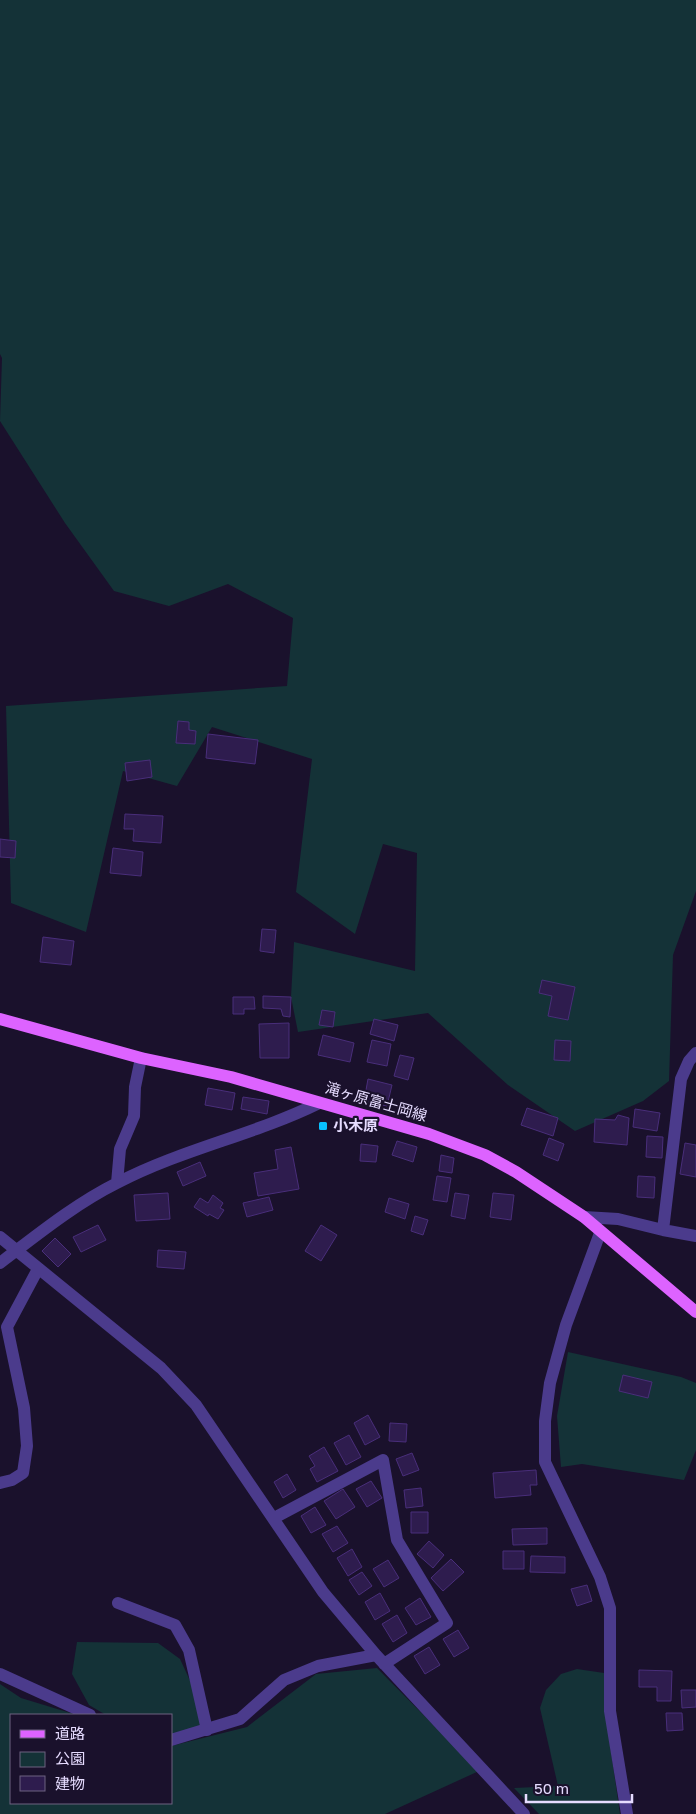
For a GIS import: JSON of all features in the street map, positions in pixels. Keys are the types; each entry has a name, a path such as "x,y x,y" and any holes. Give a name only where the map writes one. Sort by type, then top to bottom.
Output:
{"main road":[{"name":"滝ヶ原富士岡線","path":"0,1018 140,1058 231,1078 430,1134 485,1155 516,1172 584,1217 600,1233 696,1312"}],"street":[{"path":"663,1230 681,1079 689,1061 696,1053"},
{"path":"116,1183 120,1149 134,1116 135,1087 140,1058"},
{"path":"0,1262 73,1210 116,1183 181,1155 290,1117 319,1103"},
{"path":"584,1217 618,1218 663,1230 696,1236"},
{"path":"600,1233 566,1325 550,1383 544,1421 545,1462 600,1577 610,1608 610,1711 628,1814"},
{"path":"0,1237 161,1368 196,1405 323,1592 380,1659 524,1814"},
{"path":"0,1483 12,1480 23,1473 27,1446 24,1408 6,1328 38,1268"},
{"path":"172,1740 240,1719 284,1680 318,1666 380,1659 447,1623 397,1540 383,1460 274,1518"},
{"path":"118,1603 176,1626 189,1650 207,1730"},
{"path":"0,1674 88,1714"}],"green space":[{"path":"0,0 696,0 696,891 673,955 669,1081 643,1101 575,1131 508,1085 428,1013 298,1032 291,997 294,942 415,971 417,853 383,844 355,934 296,892 312,759 212,727 177,786 123,771 86,932 11,903 6,706 287,686 293,618 228,584 169,606 114,591 65,523 0,421 2,358 0,354"},
{"path":"568,1352 681,1377 696,1383 696,1450 684,1480 582,1464 561,1467 557,1416"},
{"path":"77,1642 158,1643 180,1659 193,1687 203,1725 172,1739 172,1714 104,1714 89,1705 72,1674"},
{"path":"377,1668 479,1771 385,1814 0,1814 0,1684 21,1698 74,1714 10,1714 10,1804 172,1804 172,1746 247,1727 316,1674"},
{"path":"577,1669 604,1673 606,1717 620,1814 539,1814 514,1788 558,1786 540,1708 546,1690 561,1674"}],"building":[{"path":"178,721 189,722 189,730 196,731 195,744 176,743"},
{"path":"208,734 258,740 255,764 206,758"},
{"path":"150,760 152,777 127,781 125,763"},
{"path":"125,814 163,816 161,843 133,841 134,829 124,829"},
{"path":"0,839 16,841 15,858 0,857"},
{"path":"113,848 143,852 141,876 110,873"},
{"path":"262,929 276,930 274,953 260,951"},
{"path":"43,937 74,941 71,965 40,962"},
{"path":"542,980 575,987 568,1020 548,1016 552,996 539,993"},
{"path":"263,996 291,997 290,1017 283,1016 281,1009 263,1008"},
{"path":"233,997 254,997 255,1009 244,1009 244,1014 233,1014"},
{"path":"322,1010 335,1012 333,1027 319,1025"},
{"path":"374,1019 398,1025 394,1041 370,1034"},
{"path":"289,1023 289,1058 260,1058 259,1024"},
{"path":"323,1035 354,1043 350,1062 318,1055"},
{"path":"372,1040 391,1044 387,1066 367,1062"},
{"path":"555,1040 571,1041 570,1061 554,1060"},
{"path":"400,1055 414,1058 408,1080 394,1076"},
{"path":"368,1079 392,1085 387,1106 364,1101"},
{"path":"208,1088 235,1093 232,1110 205,1105"},
{"path":"243,1097 269,1101 267,1114 241,1109"},
{"path":"527,1108 558,1118 553,1136 521,1125"},
{"path":"635,1109 660,1113 657,1131 633,1127"},
{"path":"618,1115 629,1118 627,1145 594,1142 595,1119 615,1120"},
{"path":"647,1136 663,1137 662,1158 646,1157"},
{"path":"549,1138 564,1144 558,1161 543,1155"},
{"path":"397,1141 417,1147 413,1162 392,1155"},
{"path":"685,1143 696,1145 696,1177 680,1174"},
{"path":"361,1144 378,1146 376,1162 360,1161"},
{"path":"291,1147 299,1189 258,1196 254,1173 278,1169 275,1150"},
{"path":"441,1155 454,1158 452,1173 439,1171"},
{"path":"200,1162 206,1176 183,1186 177,1172"},
{"path":"437,1176 451,1178 447,1202 433,1200"},
{"path":"638,1176 655,1177 654,1198 637,1197"},
{"path":"168,1193 170,1219 136,1221 134,1195"},
{"path":"455,1193 469,1195 465,1219 451,1216"},
{"path":"493,1193 514,1195 511,1220 490,1217"},
{"path":"213,1195 223,1203 220,1208 224,1210 218,1219 209,1214 208,1216 194,1207 200,1198 208,1203"},
{"path":"269,1197 273,1210 247,1217 243,1203"},
{"path":"389,1198 409,1204 405,1219 385,1212"},
{"path":"415,1216 428,1220 423,1235 411,1231"},
{"path":"98,1225 106,1240 81,1252 73,1237"},
{"path":"321,1225 337,1235 321,1261 305,1251"},
{"path":"55,1238 71,1254 58,1267 42,1251"},
{"path":"158,1250 186,1252 184,1269 157,1267"},
{"path":"623,1375 652,1382 648,1398 619,1391"},
{"path":"368,1415 380,1437 365,1445 354,1423"},
{"path":"390,1423 407,1424 406,1442 389,1441"},
{"path":"349,1435 361,1457 346,1465 334,1443"},
{"path":"324,1447 338,1471 317,1482 310,1469 315,1466 309,1456"},
{"path":"412,1453 419,1470 403,1476 396,1459"},
{"path":"536,1470 537,1485 530,1485 531,1495 495,1498 493,1473"},
{"path":"287,1474 296,1490 283,1498 274,1482"},
{"path":"371,1481 382,1498 367,1507 356,1489"},
{"path":"421,1488 423,1506 406,1508 404,1490"},
{"path":"343,1489 355,1507 336,1519 324,1501"},
{"path":"315,1507 326,1525 311,1533 301,1516"},
{"path":"411,1512 428,1512 428,1533 411,1533"},
{"path":"337,1526 348,1543 333,1552 322,1534"},
{"path":"547,1528 547,1544 513,1545 512,1529"},
{"path":"429,1541 444,1555 433,1568 417,1554"},
{"path":"352,1549 362,1567 348,1576 337,1558"},
{"path":"503,1551 524,1551 524,1569 503,1569"},
{"path":"531,1556 565,1557 565,1573 530,1572"},
{"path":"451,1559 464,1572 443,1591 431,1578"},
{"path":"388,1560 399,1578 384,1587 373,1569"},
{"path":"362,1572 372,1586 359,1595 349,1580"},
{"path":"587,1585 592,1601 577,1606 571,1589"},
{"path":"380,1593 390,1611 375,1620 365,1602"},
{"path":"420,1598 431,1617 416,1625 405,1608"},
{"path":"397,1615 407,1633 393,1642 382,1624"},
{"path":"458,1630 469,1648 454,1657 443,1639"},
{"path":"429,1647 440,1665 425,1674 414,1656"},
{"path":"639,1670 672,1671 671,1701 657,1701 657,1687 639,1687"},
{"path":"681,1690 696,1690 696,1707 682,1708"},
{"path":"666,1713 682,1713 683,1730 667,1731"}],"place":[{"name":"小木原","path":"323,1126"}]}
